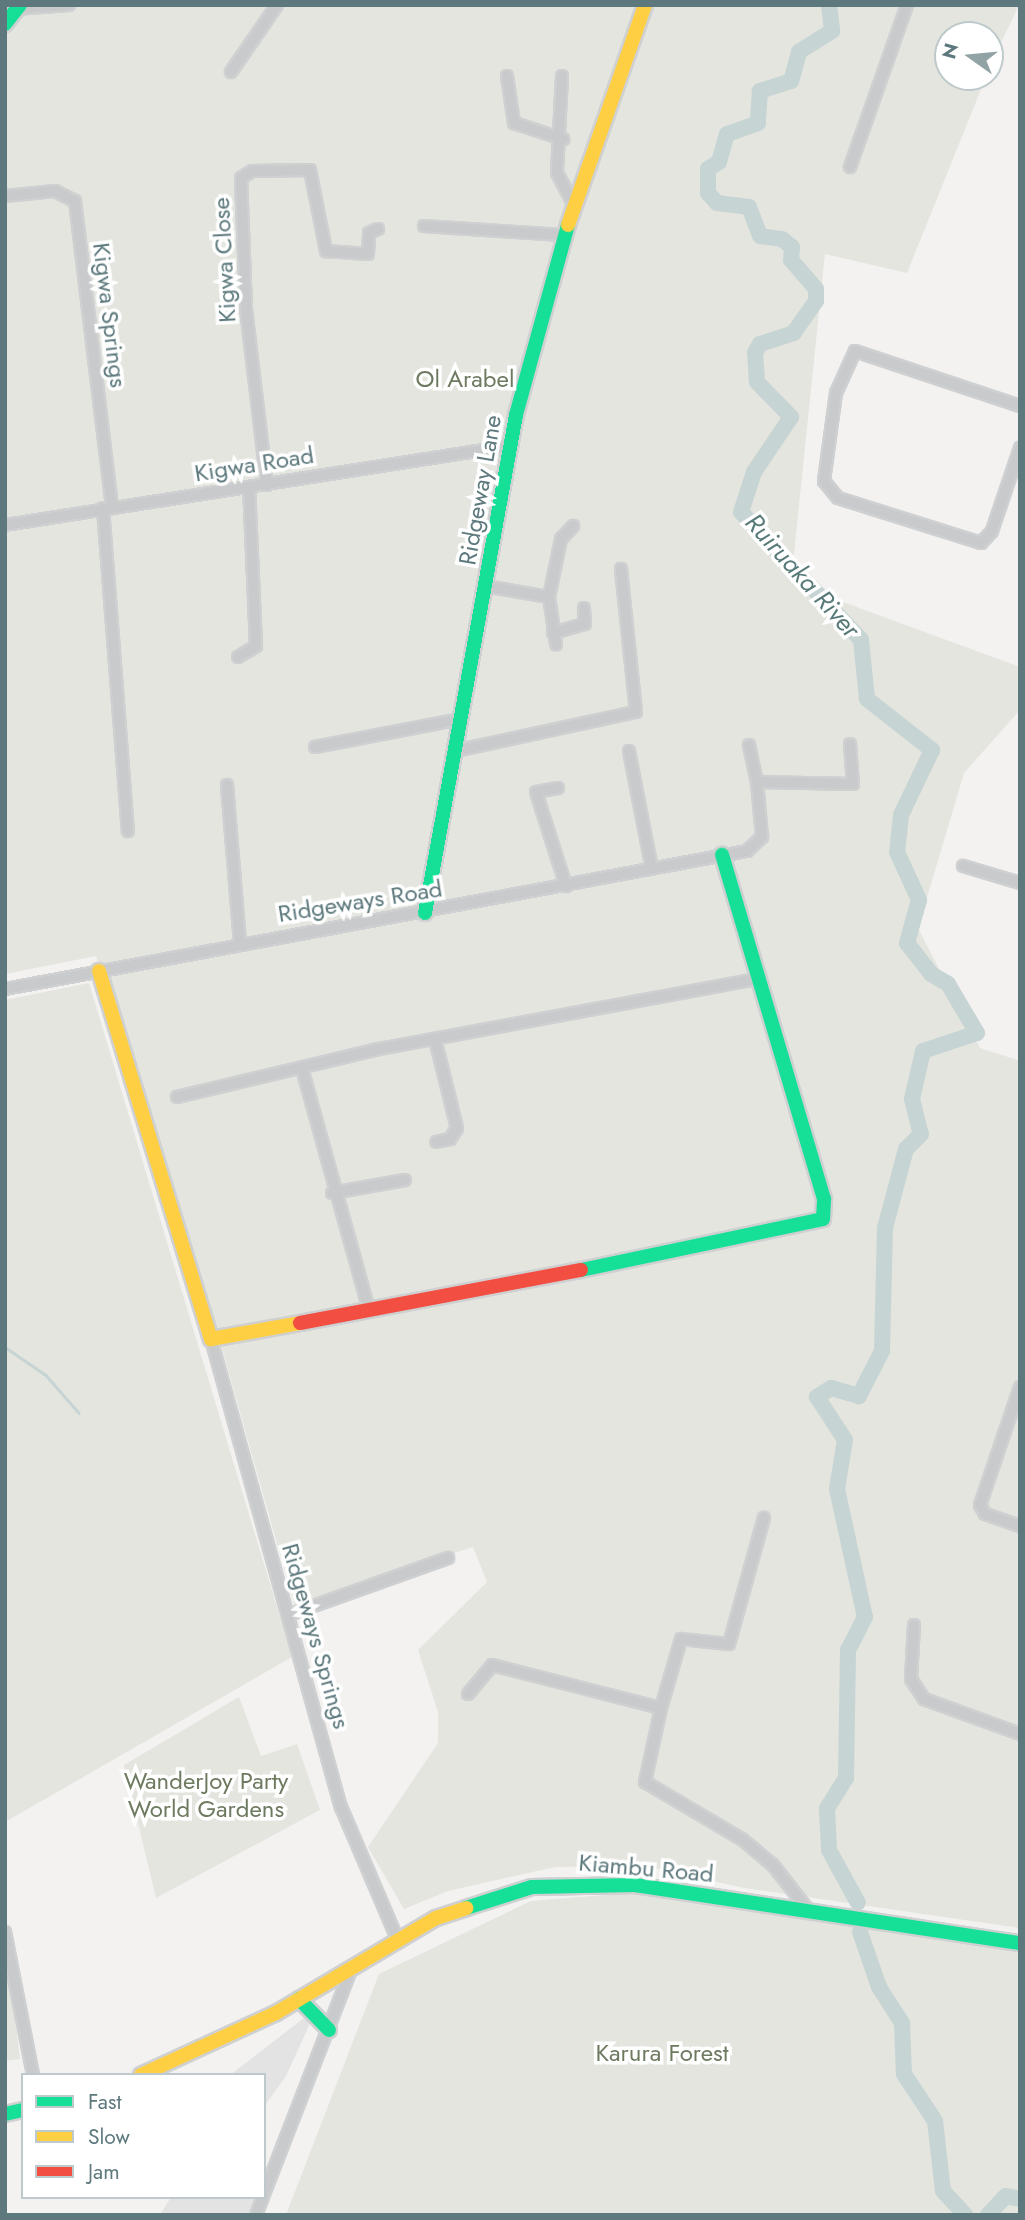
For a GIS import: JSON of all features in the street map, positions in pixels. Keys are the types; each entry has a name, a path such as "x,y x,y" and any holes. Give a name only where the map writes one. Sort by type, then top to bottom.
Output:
{"main road":[{"name":"Ridgeway Lane","path":"425,913 509,446 565,236 645,5"},
{"path":"99,971 211,1339 819,1223 824,1199 756,979 722,855"},
{"name":"Kiambu Road","path":"145,2073 299,1999 397,1938 468,1903 553,1884 635,1885 1020,1944"},
{"path":"299,1999 329,2030"}],"street":[{"path":"14,12 69,5"},
{"path":"231,72 277,5"},
{"path":"849,167 907,5"},
{"path":"507,76 514,123 563,139"},
{"path":"562,76 563,139 558,177 575,206"},
{"name":"Kigwa Close","path":"267,485 246,308 242,178 252,171 310,170 326,251 368,254 369,233 378,229"},
{"name":"Kigwa Springs","path":"5,196 54,191 75,201 108,507"},
{"path":"424,226 565,236"},
{"path":"1020,406 855,351 836,393 824,481 838,499 981,542 992,531 1015,477 1020,448"},
{"name":"Kigwa Road","path":"5,525 509,446"},
{"path":"238,657 256,646 250,488"},
{"path":"108,507 128,831"},
{"path":"573,526 561,539 549,597 555,638 585,624 584,608"},
{"path":"455,751 636,712 621,569"},
{"path":"485,586 549,597"},
{"path":"315,747 461,719"},
{"path":"749,745 757,782 853,784 850,744"},
{"path":"629,751 652,869"},
{"name":"Ridgeways Road","path":"5,989 240,943 566,887 747,850 762,837 757,782"},
{"path":"227,785 240,943"},
{"path":"558,788 536,792 566,887"},
{"path":"963,866 1020,883"},
{"path":"177,1097 303,1072 435,1039 756,979"},
{"path":"435,1039 457,1128 450,1139 436,1142"},
{"path":"303,1072 332,1193 368,1307"},
{"path":"332,1193 405,1180"},
{"name":"Ridgeways Springs","path":"211,1339 341,1807 397,1938"},
{"path":"1020,1387 980,1505 985,1514 1020,1526"},
{"path":"764,1518 729,1644 681,1639 661,1708 645,1782 743,1840 773,1865 808,1911"},
{"path":"288,1615 448,1559"},
{"path":"914,1625 911,1679 924,1699 1020,1734"},
{"path":"468,1694 492,1665 661,1708"},
{"path":"5,1932 33,2073"},
{"path":"266,2191 353,1967"}],"shaded area":[{"path":"317,2008 286,2076 266,2104 266,2073 233,2073"},
{"path":"170,2199 254,2199 248,2215 160,2215"}],"green space":[{"name":"Ol Arabel","path":"5,5 1019,5 1004,37 1004,21 934,21 934,91 980,91 907,273 825,254 791,583 1020,667 1020,710 964,773 918,928 980,1048 1020,1061 1020,1928 744,1888 645,1866 555,1867 448,1891 404,1909 368,1847 438,1743 438,1712 418,1650 487,1582 473,1547 294,1604 221,1345 96,956 5,974"},
{"path":"89,983 292,1657 5,1822 5,1000"},
{"name":"WanderJoy Party World Gardens","path":"239,1697 261,1756 297,1744 320,1810 156,1898 124,1765"},
{"name":"Karura Forest","path":"667,1890 1020,1946 1020,2215 286,2215 379,1974 531,1901"},
{"path":"5,1935 20,2059 5,2061"}],"waterway":[{"name":"Ruiruaka River","path":"829,5 832,31 799,52 791,81 760,91 758,123 727,134 719,162 708,169 708,193 717,203 749,207 760,236 782,239 792,247 791,260 816,289 816,301 794,333 760,344 755,353 757,382 791,417 754,472 741,512 861,640 867,699 932,750 901,815 897,852 919,900 907,943 931,974 948,984 977,1033 923,1051 912,1099 921,1134 906,1149 885,1228 882,1351 859,1396 831,1388 817,1397 845,1440 837,1489 865,1617 848,1650 846,1778 827,1809 829,1850 858,1903"},
{"path":"5,1347 46,1375 79,1413"},
{"name":"Ruiruaka River","path":"860,1932 879,1987 902,2023 904,2074 935,2121 943,2191 965,2215"},
{"name":"Ruiruaka River","path":"988,2215 1006,2196 1020,2199"}],"traffic: fast":[{"path":"5,24 20,5"},
{"path":"425,913 516,415 568,225"},
{"path":"581,1270 823,1219 824,1199 722,855"},
{"path":"466,1908 532,1887 635,1885 1020,1943"},
{"path":"299,1999 329,2030"},
{"path":"5,2114 21,2110"}],"traffic: slow":[{"path":"568,225 645,5"},
{"path":"99,971 211,1339 300,1323"},
{"path":"145,2073 276,2013 436,1918 466,1908"}],"traffic: jam":[{"path":"300,1323 581,1270"}]}
